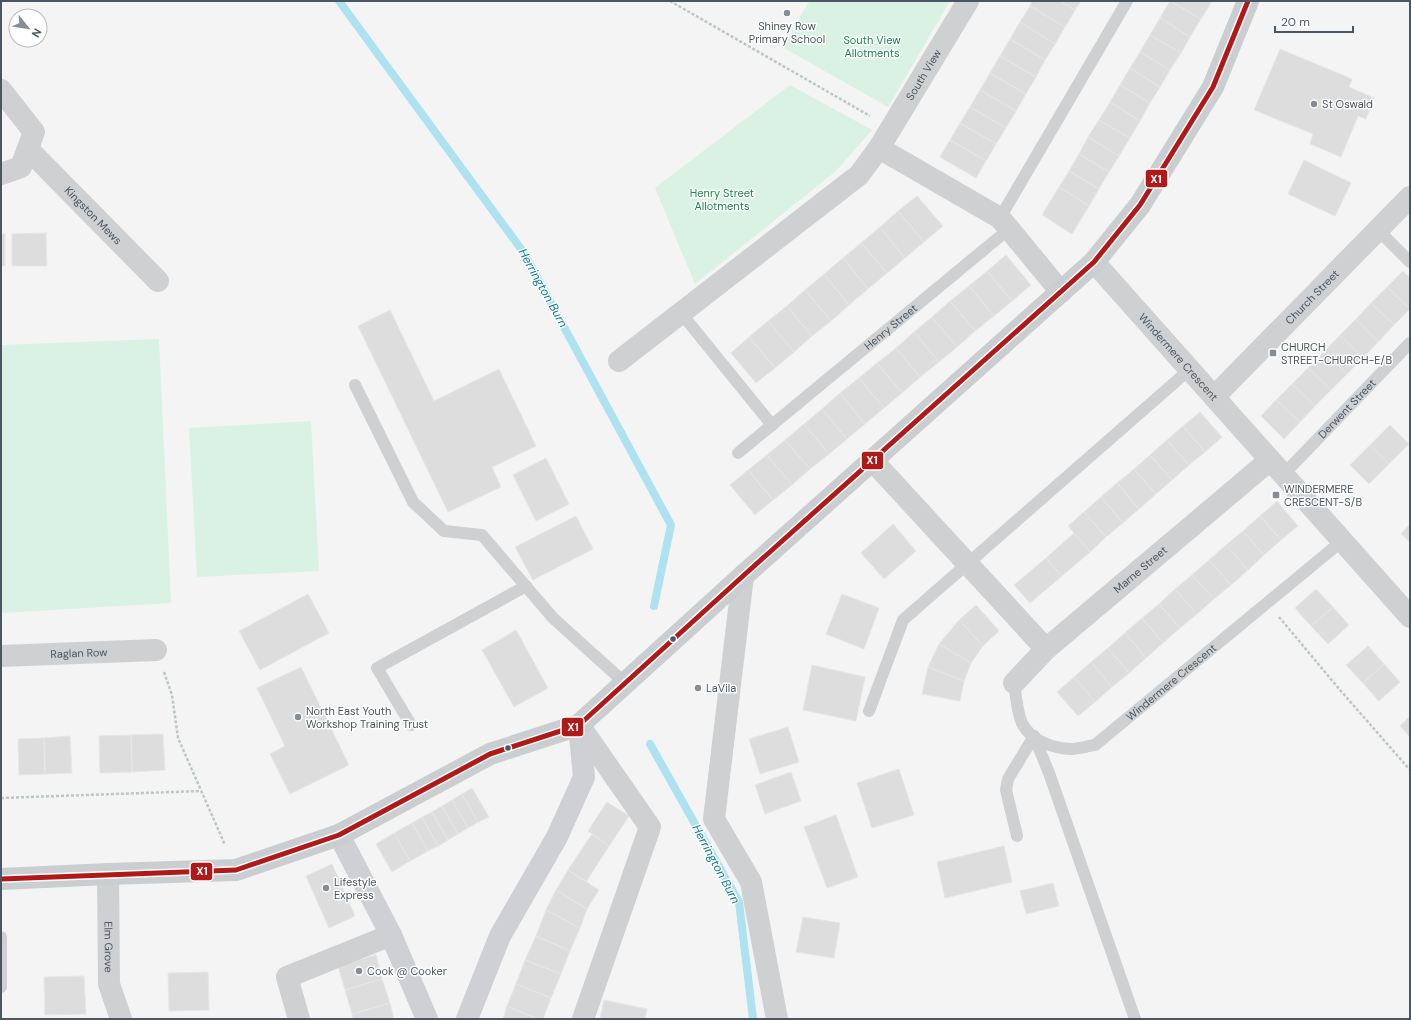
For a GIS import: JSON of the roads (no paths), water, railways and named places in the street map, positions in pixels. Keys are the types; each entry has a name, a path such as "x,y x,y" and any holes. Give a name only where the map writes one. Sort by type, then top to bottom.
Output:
{"main road":[{"path":"1,879 236,870 339,835 490,754 580,725 743,576 1094,262 1140,205 1213,87 1248,1"},
{"path":"467,1019 500,936 557,837 584,777 580,725"},
{"path":"339,835 391,935 427,1019"}],"street":[{"name":"South View","path":"879,148 968,1"},
{"path":"1,90 34,132 21,167 1,174"},
{"path":"619,361 859,174 879,148 1005,223 1062,292"},
{"name":"Kingston Mews","path":"28,149 158,281"},
{"name":"Church Street","path":"1214,397 1410,197"},
{"name":"Windermere Crescent","path":"1094,262 1410,617"},
{"path":"872,460 1046,649"},
{"name":"Marne Street","path":"1014,683 1046,649 1276,467"},
{"path":"743,576 714,819 751,882 777,1019"},
{"name":"Raglan Row","path":"1,656 156,650"},
{"path":"580,725 650,827 583,1019"},
{"name":"Elm Grove","path":"108,874 110,984 121,1019"},
{"path":"299,1019 287,978 391,935"}],"lane":[{"path":"1005,223 1127,1"},
{"name":"Henry Street","path":"738,453 1005,223"},
{"path":"1378,230 1410,262"},
{"path":"681,313 772,425"},
{"name":"Derwent Street","path":"1276,467 1410,343"},
{"path":"870,710 903,620 1190,370"},
{"path":"355,385 413,502 444,531 482,535 553,618 625,683"},
{"name":"Windermere Crescent","path":"1014,683 1017,705 1023,725 1034,736 1048,745 1071,749 1095,744 1342,541"},
{"path":"411,725 377,668 526,586"},
{"path":"1017,836 1006,790 1008,779 1034,736"},
{"path":"1034,736 1049,773 1135,1019"},
{"path":"1,937 1,987"}],"waterway":[{"name":"Herrington Burn","path":"339,1 524,253 671,525 654,606"},
{"name":"Herrington Burn","path":"650,744 739,902 753,1019"}],"place":[{"name":"Shiney Row Primary School","path":"787,13"},
{"name":"St Oswald","path":"1314,104"},
{"name":"CHURCH STREET-CHURCH-E/B","path":"1273,353"},
{"name":"WINDERMERE CRESCENT-S/B","path":"1276,495"},
{"name":"LaVila","path":"698,688"},
{"name":"North East Youth Workshop Training Trust","path":"298,717"},
{"name":"Lifestyle Express","path":"326,888"},
{"name":"Cook @ Cooker","path":"359,971"}],"park label":[{"name":"South View Allotments","path":"872,46"},
{"name":"Henry Street Allotments","path":"722,199"}]}
